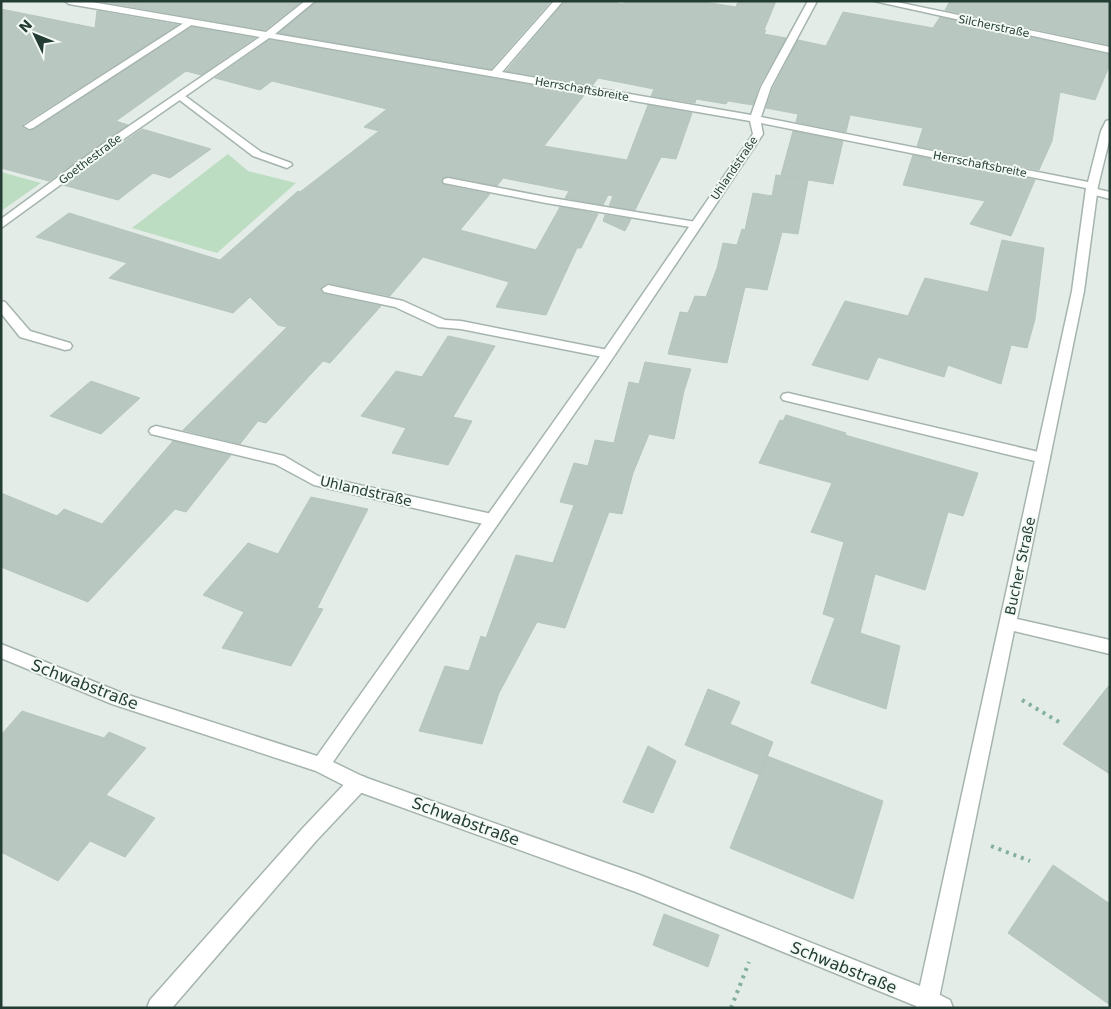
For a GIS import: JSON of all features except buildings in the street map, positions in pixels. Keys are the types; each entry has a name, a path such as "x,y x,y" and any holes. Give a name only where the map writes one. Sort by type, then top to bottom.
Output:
{"street":[{"name":"Herrschaftsbreite","path":"70,1 755,120 1092,189 1110,196"},
{"name":"Goethestraße","path":"1,226 114,141 268,35 311,1"},
{"path":"496,74 559,1"},
{"name":"Uhlandstraße","path":"322,765 608,354 758,134 755,120 766,87 813,1"},
{"name":"Silcherstraße","path":"878,1 1110,50"},
{"path":"29,126 190,22"},
{"path":"181,96 257,154 287,165"},
{"name":"Bucher Straße","path":"932,1005 963,834 1082,269 1092,189 1108,129"},
{"path":"448,181 546,200 696,225"},
{"path":"328,289 399,304 443,324 461,324 608,354"},
{"path":"1,305 24,334 65,346"},
{"path":"788,397 1043,458"},
{"name":"Uhlandstraße","path":"156,431 279,460 314,480 492,520"},
{"path":"1008,623 1110,647"},
{"name":"Schwabstraße","path":"1,651 118,699 322,765 358,783 640,884 932,1005"},
{"path":"158,1008 309,835 358,783"}],"path":[{"path":"995,684 1059,722"},
{"path":"963,834 1030,861"},
{"path":"731,1008 760,933"}],"green space":[{"path":"228,154 248,171 296,183 217,253 132,228"},
{"path":"1,172 41,183 1,211"}]}
